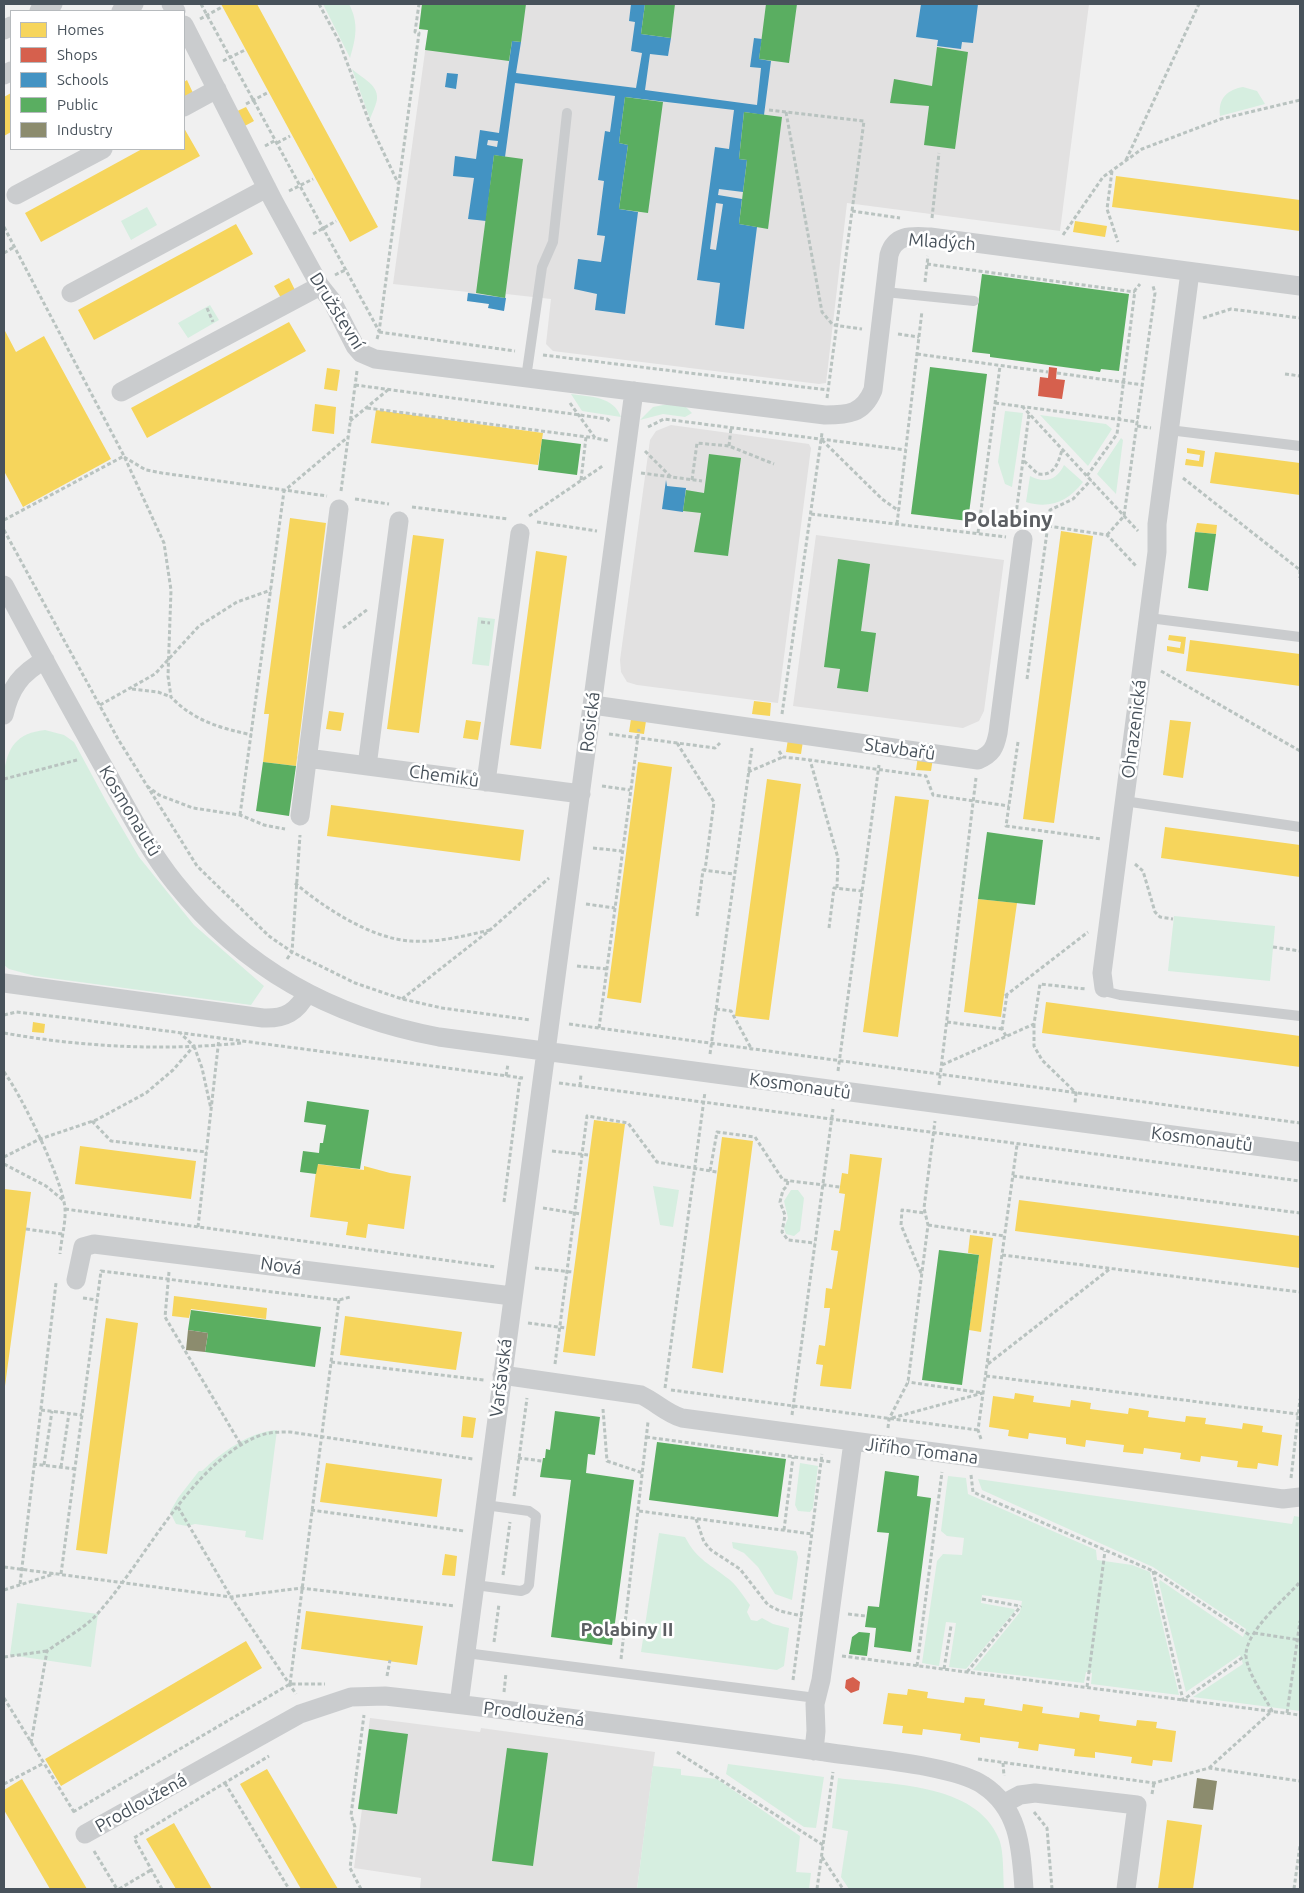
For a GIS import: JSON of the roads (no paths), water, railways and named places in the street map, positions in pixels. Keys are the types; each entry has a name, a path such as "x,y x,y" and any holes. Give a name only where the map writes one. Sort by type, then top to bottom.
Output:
{"street":[{"path":"41,10 53,4"},
{"path":"123,10 134,4"},
{"name":"Družstevní","path":"185,27 270,194 320,286 332,301 355,346 369,358 634,391"},
{"path":"185,106 217,89"},
{"path":"16,195 102,150"},
{"path":"71,292 270,194"},
{"name":"Mladých","path":"634,391 825,415 856,413 869,400 876,373 892,246 904,237 930,238 1300,286"},
{"name":"Ohrazenická","path":"1106,990 1102,974 1157,552 1157,524 1190,272"},
{"path":"121,392 320,286"},
{"name":"Rosická","path":"545,1052 634,391"},
{"path":"300,824 340,503"},
{"path":"367,766 401,511"},
{"path":"486,782 521,527"},
{"name":"Stavbařů","path":"592,705 978,760 988,756 994,749 998,734 1018,538"},
{"name":"Kosmonautů","path":"4,585 130,814 175,883 216,928 256,962 276,976 307,993 362,1018 399,1029 439,1037 1300,1152"},
{"path":"4,715 14,685 28,670 45,660"},
{"name":"Chemiků","path":"307,758 581,794"},
{"path":"4,983 271,1018 288,1015 296,1010 307,993"},
{"name":"Varšavská","path":"459,1704 485,1505 493,1378 512,1296 545,1052"},
{"name":"Nová","path":"76,1280 82,1247 87,1244 512,1296"},
{"path":"493,1378 629,1392 650,1399 663,1410 682,1418 853,1442"},
{"name":"Jiřího Tomana","path":"814,1751 816,1698 821,1680 853,1442 1292,1498"},
{"name":"Prodloužená","path":"85,1834 286,1722 336,1700 368,1695 459,1704 814,1751 834,1762 935,1769 969,1778 991,1790 1004,1804 1019,1834 1024,1889"},
{"path":"1004,1804 1020,1795 1035,1793 1137,1805 1126,1889"}],"lane":[{"path":"526,378 542,267 553,242 567,113"},
{"path":"885,292 974,301"},
{"path":"1169,430 1300,446"},
{"path":"1148,618 1300,637"},
{"path":"1124,801 1300,827"},
{"path":"1106,990 1300,1016"},
{"path":"475,1585 521,1591 529,1585 536,1516 529,1511 485,1505"},
{"path":"466,1653 816,1698"}],"district":[{"name":"Polabiny","path":"1008,520"},
{"name":"Polabiny II","path":"627,1630"}]}
